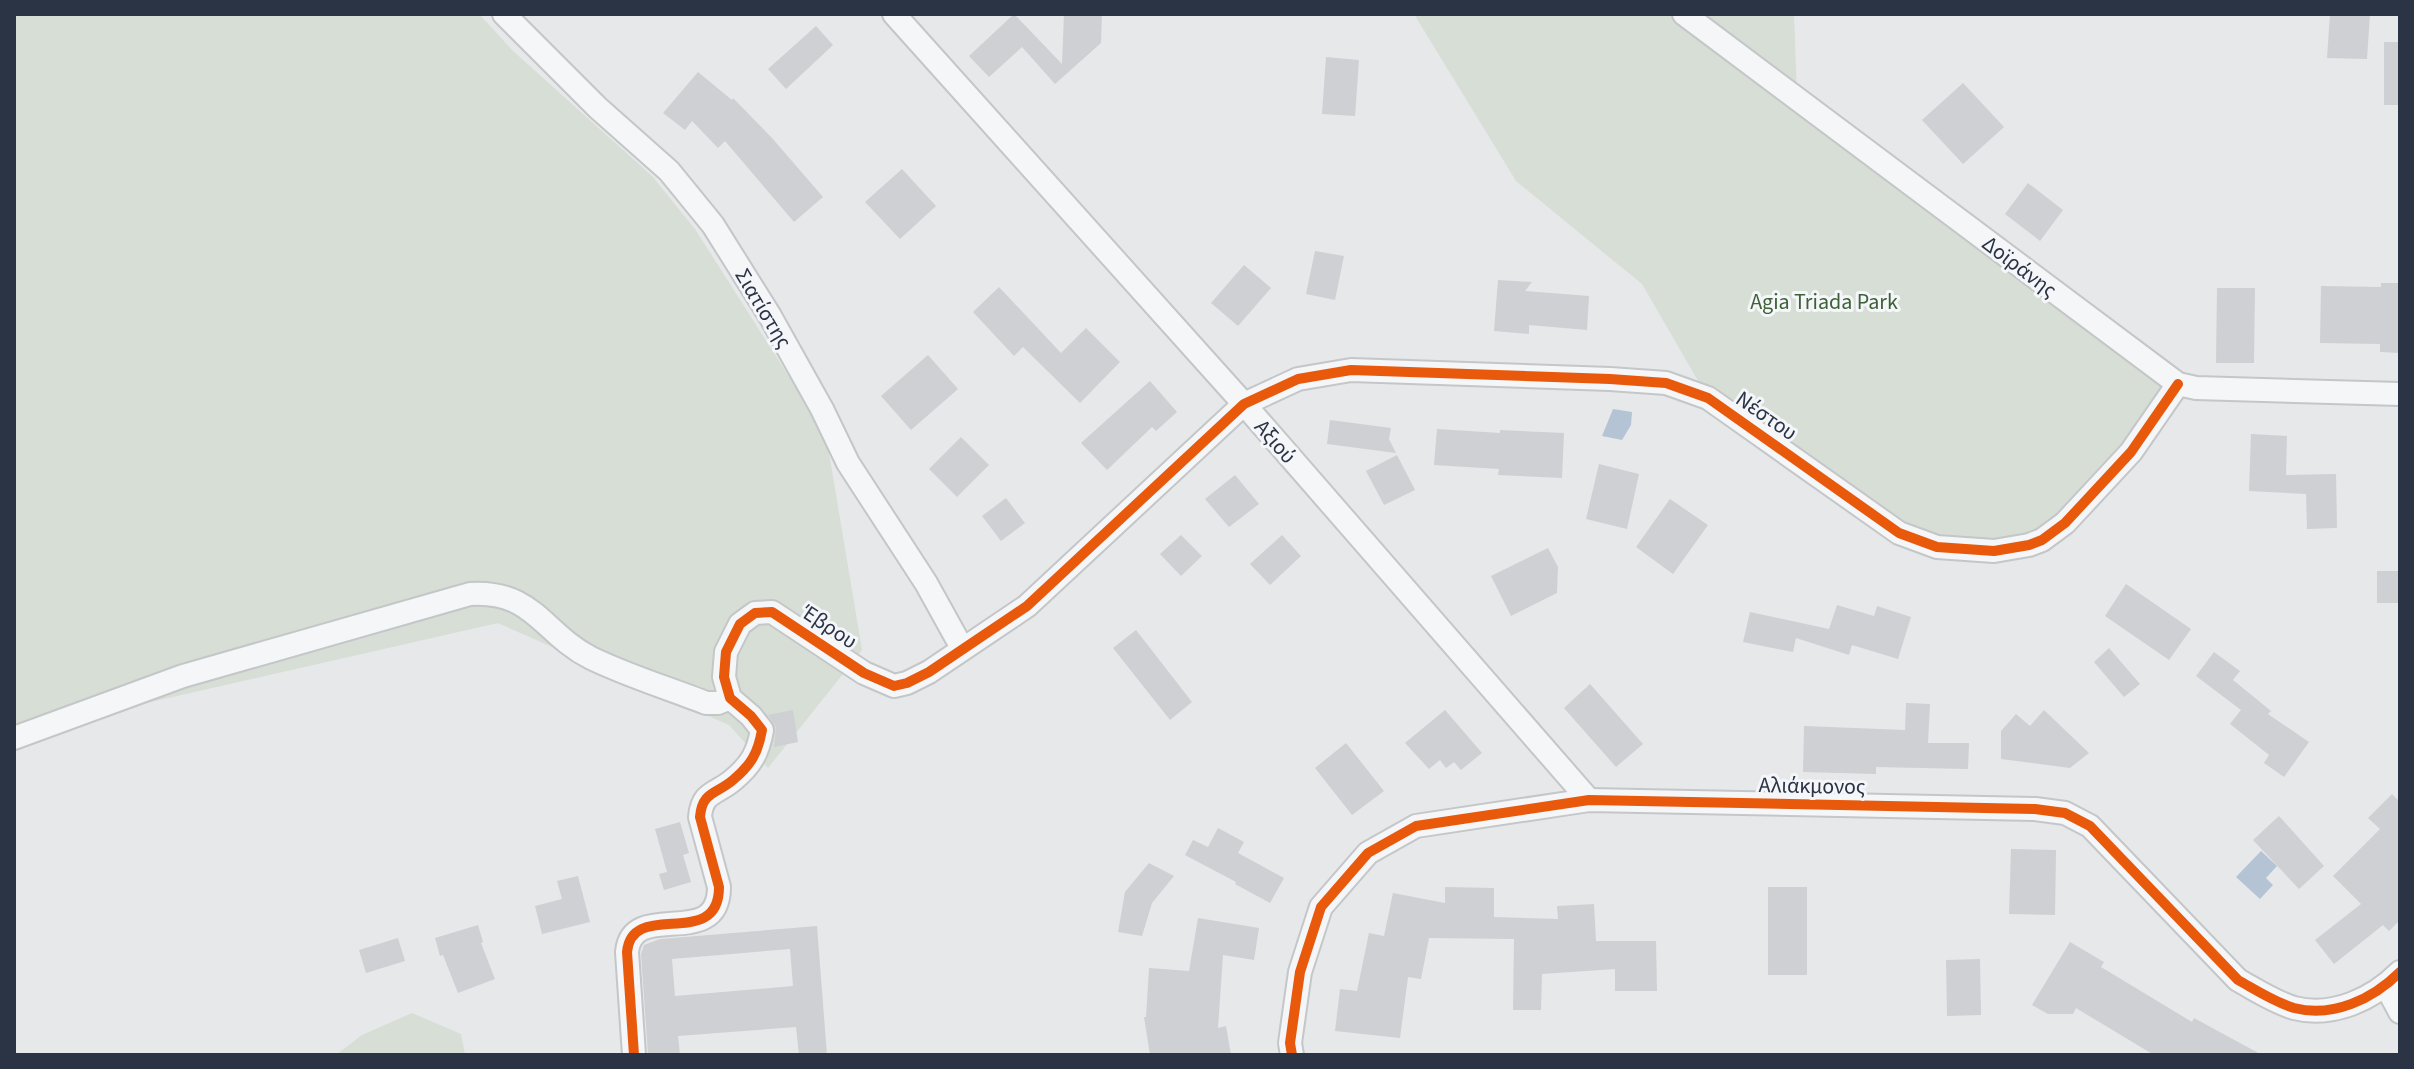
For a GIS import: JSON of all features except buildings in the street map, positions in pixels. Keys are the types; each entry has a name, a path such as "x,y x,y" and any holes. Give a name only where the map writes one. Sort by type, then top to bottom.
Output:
{"street":[{"name":"Σιατίστης","path":"504,14 598,108 669,171 713,225 770,316 848,463 926,583 962,648"},
{"name":"Αξιού","path":"894,14 1244,404 1589,800"},
{"name":"Δοϊράνης","path":"1684,14 2178,384"},
{"name":"Νέστου","path":"1244,404 1298,379 1351,370 1666,383 1708,398 1899,533 1937,547 1994,551 2029,545 2052,534 2065,523 2131,452 2178,384"},
{"path":"2178,384 2196,388 2400,394"},
{"name":"Έβρου","path":"730,698 724,677 726,652 740,624 755,613 772,612 802,629 864,673 894,686 929,672 1027,606 1244,404"},
{"path":"14,738 183,676 470,594 484,593 524,605 567,642 592,658 706,703 718,703 730,698 762,730 758,753 733,781 707,796 701,805 700,817 719,887 719,899 708,917 646,927 632,936 627,952 634,1055"},
{"name":"Αλιάκμονος","path":"1292,1055 1290,1043 1300,972 1321,907 1368,853 1416,826 1589,800 2035,809 2065,813 2090,826 2238,980 2266,997 2294,1008 2320,1011 2367,998 2393,979"},
{"path":"2393,979 2400,1012"}],"green space":[{"path":"14,14 479,14 513,51 652,176 695,229 826,435 862,650 768,768 729,725 498,623 14,733"},
{"name":"Agia Triada Park","path":"1414,14 1794,14 1797,99 2178,384 2052,534 1938,547 1708,398 1642,284 1516,181"},
{"path":"412,1013 461,1034 465,1055 336,1055 362,1035"}],"water":[{"path":"1613,409 1632,412 1631,425 1622,440 1602,436"},
{"path":"2261,851 2277,866 2266,878 2273,885 2260,899 2236,877"}],"cycle path":[{"path":"634,1055 627,952 632,936 643,928 691,922 705,917 715,906 719,887 700,817 701,809 711,794 745,769 756,752 760,738 762,730 730,698 724,677 726,652 740,624 755,613 772,612 864,673 894,686 907,683 929,672 1027,606 1244,404 1298,379 1351,370 1666,383 1708,398 1899,533 1937,547 1994,551 2042,540 2065,523 2131,452 2178,384"},
{"path":"1292,1055 1290,1043 1300,972 1321,907 1368,853 1416,826 1589,800 2035,809 2065,813 2090,826 2238,980 2272,999 2294,1008 2338,1008 2365,998 2400,972"}]}
